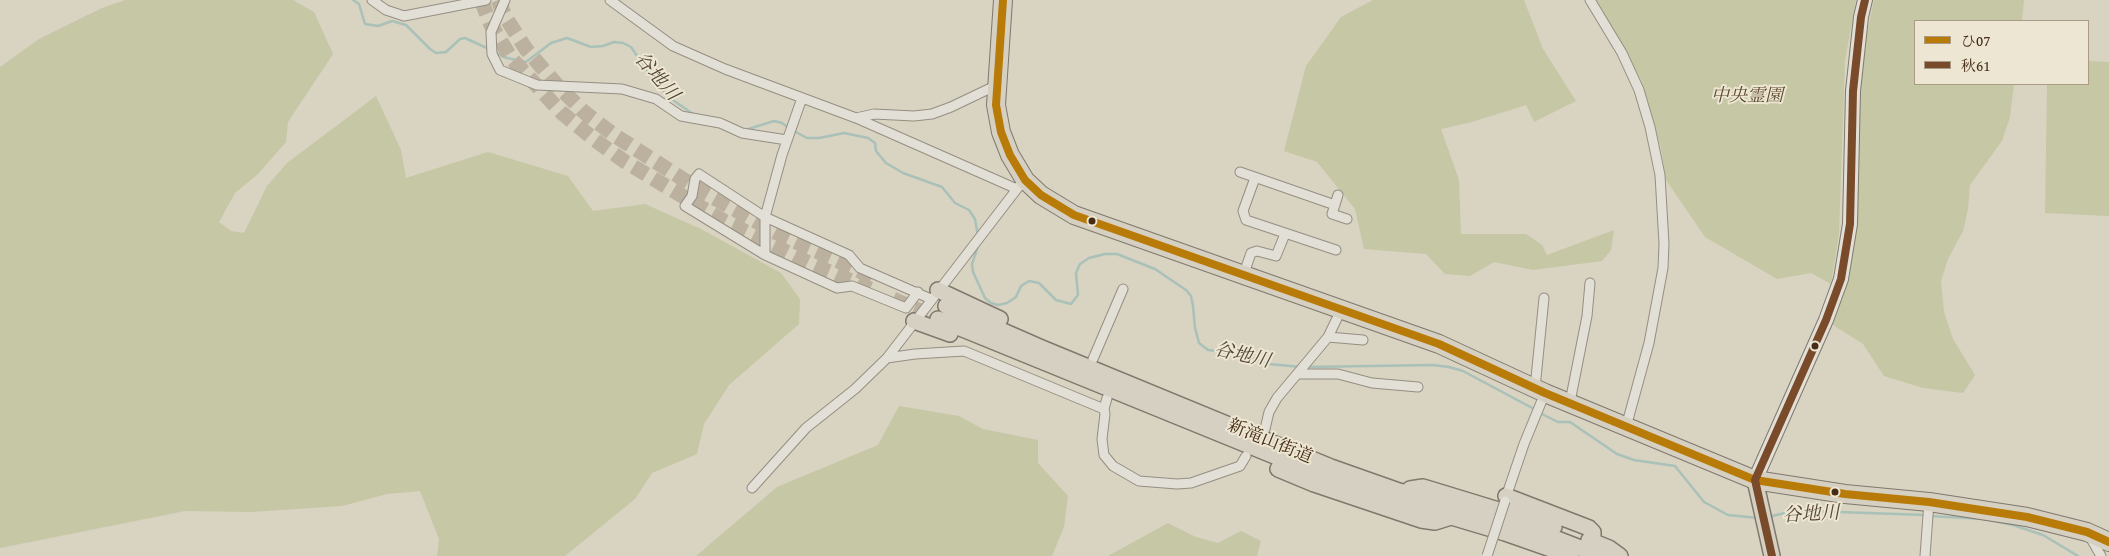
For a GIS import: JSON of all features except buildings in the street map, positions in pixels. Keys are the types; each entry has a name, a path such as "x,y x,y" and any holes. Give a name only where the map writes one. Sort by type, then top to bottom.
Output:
{"highway":[{"path":"1004,0 997,85 997,112 1001,132 1021,184 1086,220 1439,344 1480,361 1540,394 1570,402 1755,480 2027,518 2087,532 2109,542"}],"main road":[{"path":"1772,556 1755,480 1826,320 1840,279 1850,224 1853,91 1861,17 1866,0"},
{"path":"934,294 1310,448 1331,467"},
{"name":"新滝山街道","path":"1571,556 1388,498 1298,466 942,313 1042,348 1331,467 1399,491 1544,534 1601,556"},
{"path":"914,320 999,353 1106,404 1246,456 1314,484 1421,520 1435,522 1452,517"},
{"path":"1399,491 1428,488 1513,513 1609,548 1620,556"},
{"path":"1505,498 1589,528 1593,532 1593,542"}],"street":[{"path":"372,0 386,10 404,16 486,0"},
{"path":"505,0 492,28 491,49 500,70 538,85 622,89 656,99 681,116 720,124 742,133 787,140"},
{"path":"610,0 674,46 725,69 856,118 1021,184 994,222 934,294 887,358 855,389 806,428 752,488"},
{"path":"1590,0 1622,53 1639,90 1650,127 1660,175 1664,244 1663,268 1649,343 1626,427"},
{"path":"856,118 874,114 914,116 932,114 997,85"},
{"path":"765,255 766,217 787,140 802,98"},
{"path":"1240,172 1335,205"},
{"path":"918,292 906,308 852,286 837,288 765,255 685,206 692,196 695,179 699,174 766,217 849,255 860,268 918,292 934,294"},
{"path":"1255,178 1243,211 1244,217 1285,234 1336,250"},
{"path":"1338,196 1332,214 1347,219"},
{"path":"1243,276 1251,253 1257,251 1276,256 1285,234"},
{"path":"1570,402 1586,316 1590,283"},
{"path":"1093,359 1123,289"},
{"path":"1487,556 1540,394 1544,298"},
{"path":"1265,429 1269,412 1277,398 1328,337 1340,310"},
{"path":"1328,337 1363,340"},
{"path":"887,358 964,351 1106,404 1102,439 1104,455 1113,466 1139,481 1177,484 1191,483 1240,466 1246,456"},
{"path":"1298,372 1338,374 1372,382 1418,387"},
{"path":"1925,556 1929,505"},
{"path":"2087,532 2101,556"}],"green space":[{"path":"125,0 293,0 314,12 333,54 288,122 286,142 258,174 235,193 219,222 231,231 244,233 267,186 287,163 376,96 401,150 406,178 488,152 568,176 593,211 645,204 701,229 781,273 800,299 799,324 729,385 704,424 697,454 652,473 635,499 565,556 437,556 439,539 420,491 387,494 342,506 251,512 185,511 0,548 0,67 39,39 102,8"},
{"path":"1373,0 1524,0 1543,49 1576,101 1534,122 1526,105 1472,122 1441,129 1459,180 1461,234 1526,234 1542,245 1547,255 1614,230 1611,250 1602,261 1533,270 1494,262 1470,276 1445,274 1426,254 1364,249 1355,209 1317,162 1284,151 1306,66 1341,17"},
{"name":"中央霊園","path":"1595,0 1856,0 1845,61 1839,234 1831,284 1811,273 1777,279 1705,237 1666,180 1661,149 1641,80"},
{"path":"1874,0 2024,0 2022,20 1914,20 1914,85 2014,85 2010,117 2002,141 1970,185 1968,209 1963,231 1948,259 1941,281 1944,312 1953,339 1975,375 1963,393 1923,388 1884,376 1863,344 1830,323 1859,139 1862,71"},
{"path":"2089,61 2109,62 2109,216 2045,213 2047,85 2089,85"},
{"path":"899,406 959,416 983,429 1038,440 1038,463 1068,496 1064,527 1052,556 696,556 777,487 878,445"},
{"path":"1168,523 1196,537 1218,543 1241,531 1261,541 1257,556 1108,556"}],"waterway":[{"name":"谷地川","path":"353,0 359,4 365,24 378,26 392,21 406,25 436,53 446,52 460,39 465,38 489,49"},
{"name":"谷地川","path":"494,52 507,58 526,62 551,43 567,38 591,47 603,46 614,42 623,43 631,47 653,79 670,98 693,114"},
{"name":"谷地川","path":"745,130 774,121 782,123 789,128"},
{"name":"谷地川","path":"794,131 807,138 819,138 844,133 868,138 875,143 876,151 886,163 903,173 942,187 955,203 969,210 975,219 978,236"},
{"name":"谷地川","path":"978,246 972,264 973,272 985,298 991,303 998,305 1007,303 1016,297 1021,286 1029,281 1039,283 1056,300 1071,304 1078,295 1076,273 1080,264 1089,258 1105,254 1117,254 1155,269 1186,290 1191,296 1199,343 1208,350 1236,353 1269,364 1301,367"},
{"name":"谷地川","path":"1306,367 1433,365 1449,367 1463,371 1536,410"},
{"name":"谷地川","path":"1540,413 1558,422 1570,422 1617,454 1634,460 1675,466 1704,502 1728,515 1758,518"},
{"name":"谷地川","path":"1768,517 1789,512 1811,511 1925,515"},
{"name":"谷地川","path":"1930,516 1984,519 2013,525 2043,535 2078,556"}],"tunnel":[{"path":"481,0 491,25 511,58 562,113 595,140 624,161 722,220 811,264 870,289"},
{"path":"498,0 506,18 526,49 557,85 584,112 614,135 700,190 777,233 873,277"},
{"path":"893,299 938,319"}],"transit line":[{"name":"ひ07","path":"1003,0 996,105 1001,132 1010,155 1025,180 1041,195 1074,215 1439,344 1545,393 1755,480 1845,494 1929,502 2027,517 2087,532 2109,542"},
{"name":"秋61","path":"1772,556 1755,480 1826,320 1841,279 1850,224 1853,91 1861,17 1865,0"}]}
